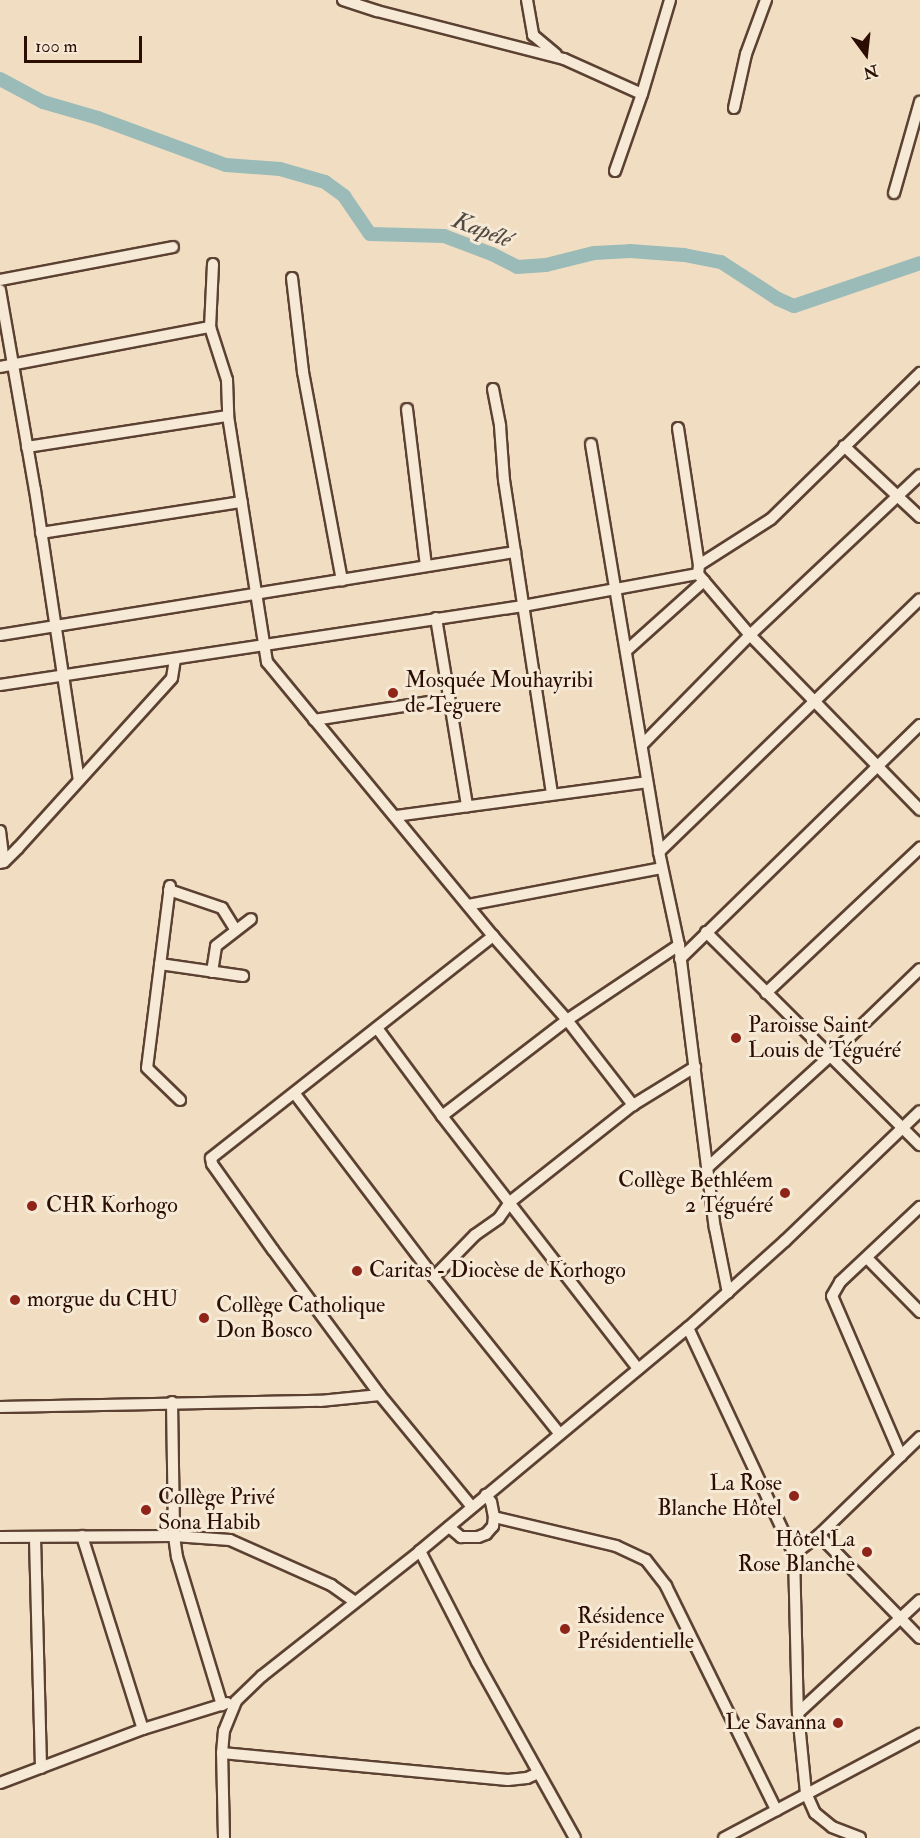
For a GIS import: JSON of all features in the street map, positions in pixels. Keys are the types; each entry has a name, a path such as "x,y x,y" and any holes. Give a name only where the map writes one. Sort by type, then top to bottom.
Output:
{"street":[{"path":"343,0 377,6 564,59 642,94"},
{"path":"526,0 533,35 564,59"},
{"path":"615,171 642,94 670,0"},
{"path":"734,108 746,54 766,0"},
{"path":"894,193 920,102"},
{"path":"0,280 173,247"},
{"path":"213,264 210,327 227,380 228,416 266,643 267,662 493,936 567,1020 633,1105"},
{"path":"292,278 303,372 342,580"},
{"path":"0,290 79,780"},
{"path":"0,367 210,327"},
{"path":"626,651 701,573 771,519 920,373"},
{"path":"493,389 552,794"},
{"path":"407,409 426,566"},
{"path":"27,447 228,416"},
{"path":"678,428 701,573 750,635 920,810"},
{"path":"591,444 659,852 679,945 715,1228 728,1293"},
{"path":"844,446 920,517"},
{"path":"642,745 750,635 920,475"},
{"path":"41,533 243,502"},
{"path":"0,635 515,552"},
{"path":"0,685 523,606 616,591 701,573"},
{"path":"659,852 920,599"},
{"path":"436,618 467,806"},
{"path":"2,862 172,678 175,659"},
{"path":"314,720 448,699"},
{"path":"680,959 920,725"},
{"path":"396,816 647,783"},
{"path":"0,831 2,862"},
{"path":"766,993 920,848"},
{"path":"468,905 662,868"},
{"path":"180,1100 147,1068 169,888 222,908 236,930"},
{"path":"212,972 216,946 251,919"},
{"path":"706,932 920,1145"},
{"path":"472,1507 380,1395 211,1161 215,1152 295,1094 493,936"},
{"path":"442,1116 567,1020 679,945"},
{"path":"160,964 243,976"},
{"path":"708,1167 830,1056 920,969"},
{"path":"377,1028 442,1116 638,1369"},
{"path":"434,1277 475,1235 499,1218 510,1202 633,1105 695,1068"},
{"path":"295,1094 434,1277 560,1434"},
{"path":"224,1838 222,1753 224,1731 236,1701 354,1601 420,1551 688,1328 728,1293 920,1110"},
{"path":"901,1456 832,1296 840,1282 920,1207"},
{"path":"867,1257 920,1312"},
{"path":"688,1328 794,1554 798,1713 806,1793 815,1813 832,1827 860,1838"},
{"path":"0,1407 320,1401 380,1395"},
{"path":"172,1402 174,1536 190,1604 222,1704"},
{"path":"794,1554 819,1535 920,1437"},
{"path":"449,1527 461,1537 478,1537 486,1534 492,1526 494,1517 491,1502 486,1496"},
{"path":"494,1517 616,1546 646,1560 666,1586 776,1810"},
{"path":"819,1535 920,1638"},
{"path":"82,1536 143,1729"},
{"path":"0,1537 174,1536 230,1540 331,1585 354,1601"},
{"path":"35,1538 41,1768"},
{"path":"420,1551 477,1662 574,1838"},
{"path":"798,1713 920,1600"},
{"path":"0,1784 143,1729 236,1701"},
{"path":"724,1838 920,1734"},
{"path":"222,1753 508,1780 527,1778 538,1773"}],"waterway":[{"name":"Kapélé","path":"0,79 43,102 98,118 226,165 280,169 325,182 344,196 370,234 444,236 492,254 517,267 546,265 594,253 630,251 684,255 721,262 778,299 794,306 920,263"}],"place":[{"name":"Mosquée Mouhayribi de Teguere","path":"393,693"},
{"name":"Paroisse Saint Louis de Téguéré","path":"736,1038"},
{"name":"Collège Bethléem 2 Téguéré","path":"785,1193"},
{"name":"CHR Korhogo","path":"32,1206"},
{"name":"Caritas - Diocèse de Korhogo","path":"357,1271"},
{"name":"morgue du CHU","path":"15,1300"},
{"name":"Collège Catholique Don Bosco","path":"204,1318"},
{"name":"La Rose Blanche Hôtel","path":"794,1496"},
{"name":"Collège Privé Sona Habib","path":"146,1510"},
{"name":"Hôtel La Rose Blanche","path":"867,1552"},
{"name":"Résidence Présidentielle","path":"565,1629"},
{"name":"Le Savanna","path":"838,1723"}]}
